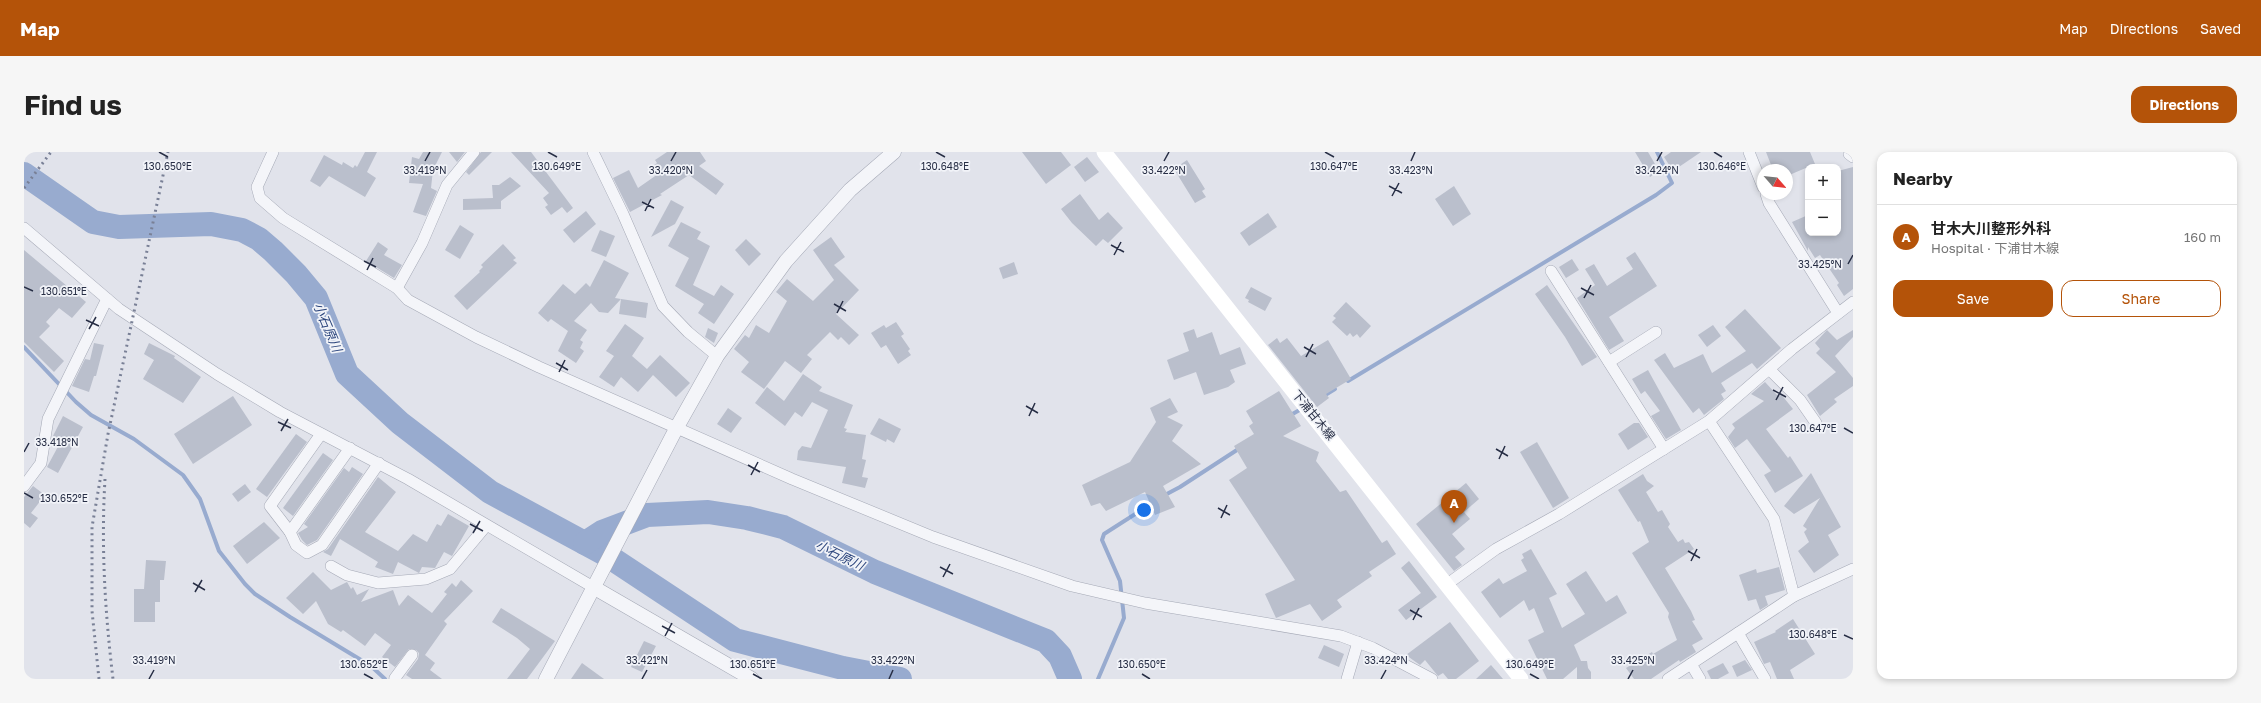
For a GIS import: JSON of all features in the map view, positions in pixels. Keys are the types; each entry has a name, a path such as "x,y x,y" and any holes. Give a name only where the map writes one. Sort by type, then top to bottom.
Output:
{"main road":[{"name":"下浦甘木線","path":"1104,152 1392,513 1446,585 1521,679"}],"street":[{"path":"273,152 257,187 260,198 283,218 397,288 408,300 476,337 675,431 933,537 1072,586 1145,603 1341,636 1374,648 1432,679"},
{"path":"397,288 422,243 447,185 474,152"},
{"path":"593,152 623,214 663,306 688,332 717,356"},
{"path":"546,679 675,431 717,356 786,262 850,190 894,152"},
{"path":"1749,152 1757,172"},
{"path":"1768,200 1838,313"},
{"path":"24,228 107,299 217,374 321,434 379,463 752,679"},
{"path":"1551,271 1664,449"},
{"path":"24,486 41,463 48,419 107,299"},
{"path":"1446,585 1496,549 1559,514 1709,421 1769,369 1853,302"},
{"path":"1609,362 1656,332"},
{"path":"1769,369 1800,400 1816,424"},
{"path":"1709,421 1774,519 1794,596"},
{"path":"321,434 270,506 290,532 296,545 307,553 322,545 379,463"},
{"path":"290,532 350,448"},
{"path":"331,566 347,575 378,583 426,579 450,569 486,526"},
{"path":"1668,679 1794,596 1853,569"},
{"path":"1738,633 1765,679"},
{"path":"1347,679 1358,642"},
{"path":"396,679 395,678 412,655"},
{"path":"1691,664 1700,679"}],"building":[{"path":"365,152 377,152 367,172 376,178 365,197 329,176 320,187 310,181 324,155 342,165 343,162 353,168 355,165 357,167"},
{"path":"423,152 442,152 433,170 431,188 437,191 426,216 413,212 423,184 409,183 412,157 419,159"},
{"path":"449,152 465,152 457,162"},
{"path":"481,152 492,152 469,175 466,172"},
{"path":"511,152 531,152 573,208 567,213 562,207 551,215 545,207 548,205 543,198 549,193"},
{"path":"667,152 700,152 706,161 699,166 724,184 716,195 689,175 660,194 662,195 630,212 613,178 629,170 638,188 658,174 653,166 657,163 655,160"},
{"path":"1022,152 1061,152 1071,165 1046,184"},
{"path":"1635,152 1648,152 1659,171 1650,177"},
{"path":"1671,152 1701,152 1673,171 1664,157"},
{"path":"1766,152 1810,152 1815,164 1805,164 1805,168 1793,173 1793,164 1771,164"},
{"path":"1087,157 1099,172 1085,182 1074,167"},
{"path":"1187,160 1205,189 1202,191 1206,197 1195,203 1174,169"},
{"path":"1853,167 1853,289 1844,296 1837,285 1839,283 1820,255 1815,258 1808,247 1808,251 1792,222 1805,216 1805,236 1841,236 1841,170"},
{"path":"510,177 521,186 501,201 501,209 463,210 463,199 493,198 492,185 499,185"},
{"path":"1454,186 1471,214 1453,226 1435,199"},
{"path":"1080,194 1099,220 1108,212 1123,228 1108,243 1103,239 1096,246 1072,223 1061,209"},
{"path":"671,200 684,207 675,224 651,237"},
{"path":"586,211 596,224 574,243 563,230"},
{"path":"1268,213 1277,227 1249,246 1240,233"},
{"path":"681,222 701,232 697,239 710,246 693,285 714,296 721,285 734,294 714,324 698,313 704,304 675,286 689,258 668,246"},
{"path":"460,225 474,234 460,259 445,250"},
{"path":"600,230 615,236 606,257 591,251"},
{"path":"831,237 845,257 834,265 859,290 836,314 859,335 849,345 841,337 838,340 830,332 807,355 812,359 801,373 785,361 764,389 741,372 749,362 734,349 745,335 749,338 756,325 769,333 787,301 776,292 787,279 813,301 834,280 813,250"},
{"path":"746,239 761,254 749,266 735,250"},
{"path":"378,242 388,249 384,255 402,265 394,278 366,261"},
{"path":"503,244 516,258 513,260 517,263 467,310 454,296 480,272 479,271 483,267 481,265"},
{"path":"24,250 86,302 72,318 59,308 46,322 50,326 39,337 64,361 54,372 24,342"},
{"path":"1635,252 1657,286 1609,317 1624,341 1609,350 1577,298 1595,285 1585,269 1594,264 1607,286 1633,269 1626,258"},
{"path":"1572,259 1579,270 1566,278 1559,267"},
{"path":"604,260 629,273 615,298 621,299 608,313 599,312 591,303 574,321 587,330 580,340 583,342 580,348 584,351 576,363 558,351 568,331 551,319 548,322 538,313 563,284 575,294 586,283 590,287"},
{"path":"1014,262 1018,274 1003,279 999,268"},
{"path":"1547,285 1597,357 1582,366 1565,337 1535,294"},
{"path":"1251,287 1272,298 1265,311 1248,302 1249,300 1245,298"},
{"path":"621,299 648,303 646,318 619,314"},
{"path":"1346,302 1371,326 1360,338 1357,334 1353,337 1350,333 1347,336 1332,322 1336,318 1333,316"},
{"path":"1745,309 1781,348 1757,369 1752,363 1721,383 1726,391 1721,394 1724,399 1704,415 1699,408 1693,413 1654,360 1665,353 1674,368 1703,354 1712,373 1746,351 1725,327"},
{"path":"896,322 904,334 901,336 910,349 908,351 911,355 898,364 886,345 881,348 871,333 884,325 886,328"},
{"path":"625,324 644,338 632,356 647,369 660,355 690,383 676,397 653,375 638,392 621,377 614,387 599,377 614,356 606,351"},
{"path":"1713,325 1721,336 1707,347 1698,335"},
{"path":"708,328 718,333 714,343 705,337"},
{"path":"1194,329 1197,338 1212,332 1220,355 1240,347 1246,364 1230,370 1235,382 1228,387 1204,395 1196,372 1174,380 1167,360 1189,351 1183,333"},
{"path":"1827,330 1837,340 1853,330 1853,337 1835,356 1853,378 1853,386 1834,399 1837,402 1820,416 1807,395 1836,372 1816,353 1820,349 1815,343"},
{"path":"1277,338 1280,343 1287,338 1301,356 1328,340 1351,379 1326,394 1329,398 1317,407 1268,345"},
{"path":"94,343 104,345 96,376 94,376 89,392 72,386 85,359 90,360"},
{"path":"149,343 175,356 174,358 201,377 183,403 143,379 154,360 144,354"},
{"path":"1648,370 1681,430 1666,439 1651,416 1660,411 1645,391 1641,394 1632,379"},
{"path":"803,374 822,387 819,391 853,405 844,428 847,429 845,432 866,435 862,459 866,460 862,477 868,478 865,488 842,483 846,467 797,460 798,451 802,446 811,448 828,410 812,402 802,417 795,412 785,426 755,403 767,387 784,401"},
{"path":"1765,382 1777,395 1780,393 1793,409 1766,429 1788,458 1790,456 1803,476 1775,493 1764,475 1771,471 1747,439 1735,448 1728,437 1735,428 1732,424 1764,401 1751,394"},
{"path":"1279,391 1301,426 1283,436 1319,452 1316,461 1340,492 1346,490 1382,543 1387,540 1396,554 1369,572 1372,576 1337,600 1342,607 1322,621 1310,604 1276,618 1265,594 1295,580 1229,480 1247,468 1234,446 1254,434 1249,426 1253,423 1246,411"},
{"path":"233,396 252,425 193,464 174,434"},
{"path":"1170,398 1178,412 1167,417 1183,425 1172,441 1201,464 1163,486 1175,507 1155,515 1145,492 1106,511 1100,503 1091,506 1082,485 1130,462 1156,422 1150,408"},
{"path":"728,408 742,418 731,433 717,424"},
{"path":"63,416 83,427 58,473 47,467 61,441 53,436"},
{"path":"879,418 901,429 894,443 887,439 886,442 870,434"},
{"path":"1634,423 1639,423 1648,437 1628,450 1618,434"},
{"path":"296,434 307,442 267,497 256,489"},
{"path":"1537,442 1569,498 1553,508 1520,452"},
{"path":"323,453 333,460 293,516 283,508"},
{"path":"352,467 363,474 317,540 307,545 298,533 308,527 304,524 344,468 349,472"},
{"path":"1811,473 1841,527 1828,535 1839,555 1814,573 1798,551 1809,542 1804,532 1807,529 1803,526 1820,498 1794,514 1784,506"},
{"path":"1643,474 1647,481 1654,486 1646,492 1658,512 1662,510 1670,524 1668,527 1678,542 1683,539 1685,543 1689,542 1694,549 1665,568 1691,611 1695,620 1692,621 1703,639 1692,645 1696,652 1680,662 1679,660 1651,679 1634,679 1626,668 1652,652 1653,654 1677,640 1668,617 1669,613 1632,553 1649,542 1640,521 1638,522 1618,490"},
{"path":"378,477 396,492 365,532 398,551 413,534 427,542 437,524 441,526 448,514 469,526 452,556 444,552 435,568 422,567 419,573 398,562 393,574 375,567 378,562 340,539 331,556 323,552 328,549"},
{"path":"1466,483 1479,499 1464,512 1470,519 1452,534 1465,549 1455,557 1462,565 1454,571 1416,524"},
{"path":"245,484 251,492 238,502 232,494"},
{"path":"33,486 45,495 31,513 38,518 30,528 24,523 24,497"},
{"path":"264,522 280,538 247,564 233,546"},
{"path":"1531,549 1557,594 1549,598 1562,628 1585,614 1566,584 1586,571 1606,602 1617,595 1627,613 1574,645 1581,661 1587,661 1588,668 1591,672 1591,679 1577,679 1577,667 1563,679 1547,679 1528,640 1544,632 1534,608 1529,611 1524,600 1500,618 1481,592 1499,578 1503,584 1527,571 1521,560 1524,558 1522,554"},
{"path":"146,560 166,561 164,580 160,580 160,602 155,602 155,622 134,622 134,589 144,589"},
{"path":"1409,561 1437,597 1406,620 1398,610 1421,593 1401,568"},
{"path":"1779,567 1785,590 1765,596 1768,605 1760,610 1756,599 1748,601 1739,575 1756,569 1757,573"},
{"path":"313,572 331,590 347,582 351,589 353,587 357,595 369,589 361,602 393,590 399,606 408,595 432,613 447,594 444,592 452,583 456,587 461,580 473,591 444,621 447,624 425,655 435,663 430,670 442,679 412,679 406,675 418,659 419,653 416,650 409,649 395,667 382,657 391,645 375,633 365,646 343,630 341,632 328,624 316,601 303,614 286,598"},
{"path":"501,608 555,641 527,679 507,679 530,649 517,638 492,622"},
{"path":"1793,619 1815,654 1790,670 1794,679 1777,679 1770,662 1764,664 1754,642 1776,632 1775,631"},
{"path":"1450,622 1479,661 1456,679 1448,679 1443,673 1438,676 1425,660 1420,665 1406,655"},
{"path":"644,641 656,646 642,672 631,667"},
{"path":"1324,645 1344,654 1339,667 1318,658"},
{"path":"1745,660 1752,670 1737,677 1732,666"},
{"path":"582,663 604,679 571,679"},
{"path":"1723,663 1729,673 1718,679 1711,679 1707,671"},
{"path":"1491,665 1503,679 1476,679"}],"waterway":[{"path":"1348,381 1656,195 1672,183 1657,152"},
{"name":"小石原川","path":"24,174 93,222 119,227 211,224 242,230 259,239 296,274 316,298 347,374 400,423 490,492 605,554 735,640 843,668 900,679"},
{"path":"24,347 76,402 91,415 134,439 183,475 200,499 219,551 245,584 255,594 371,666 385,679"},
{"path":"1322,397 1335,389"},
{"path":"1289,416 1303,408"},
{"path":"1163,496 1180,487 1240,448"},
{"path":"1098,679 1124,618 1120,581 1102,540 1104,534 1154,502"},
{"name":"小石原川","path":"585,543 602,532 647,515 708,512 747,518 783,527 875,572 1046,641 1060,656 1070,679"}],"railway":[{"path":"24,188 51,152"},
{"path":"99,679 92,611 92,527 108,434 168,152"},
{"path":"105,479 103,530 104,579 113,679"}],"place":[{"name":"甘木大川整形外科","path":"1454,523"}]}
